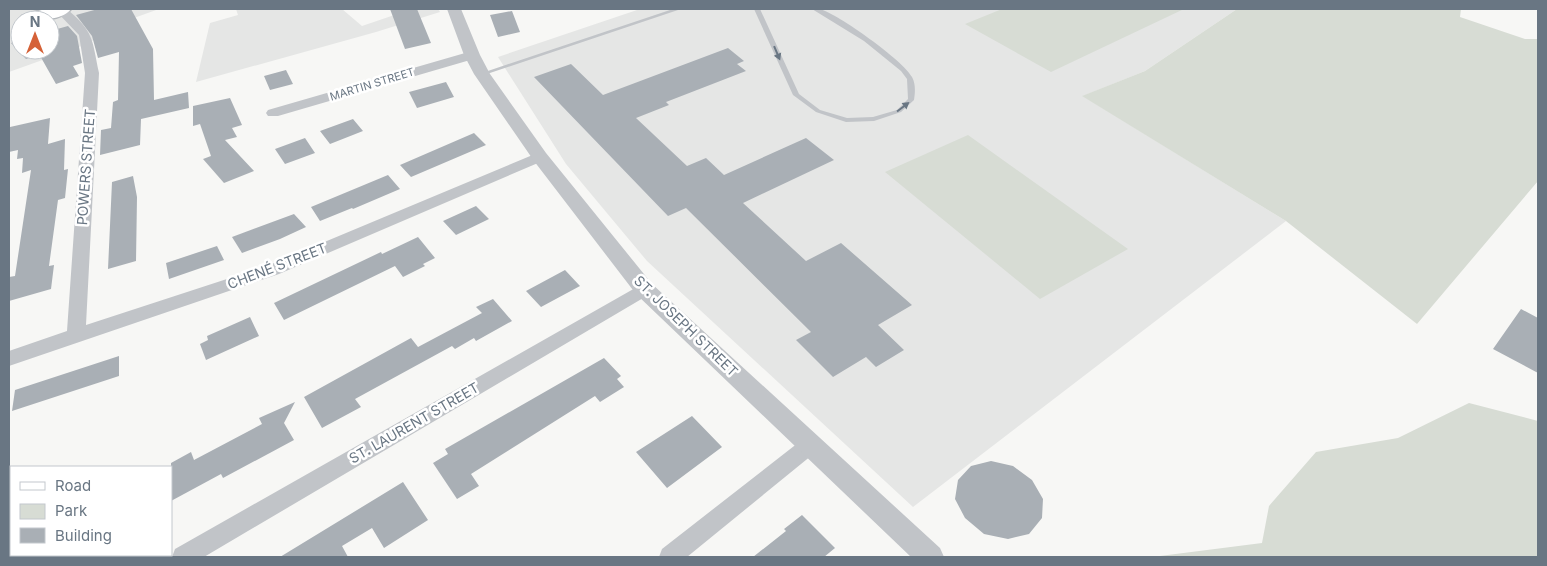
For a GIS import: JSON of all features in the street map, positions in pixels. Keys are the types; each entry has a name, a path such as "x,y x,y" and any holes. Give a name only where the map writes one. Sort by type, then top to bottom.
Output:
{"street":[{"name":"POWERS STREET","path":"61,9 76,23 85,36 92,73 76,335"},
{"name":"ST. JOSEPH STREET","path":"454,9 472,55 482,74 540,157 644,289 930,557"},
{"name":"MARTIN STREET","path":"273,113 472,55"},
{"name":"CHENÉ STREET","path":"9,360 76,335 273,270 540,157"},
{"name":"ST. LAURENT STREET","path":"183,557 644,289"},
{"path":"670,557 810,445"}],"lane":[{"path":"482,74 678,9"},
{"path":"757,9 796,95 818,111 846,120 874,119 899,111 911,100 910,79 899,64 830,16 815,9"}],"shaded area":[{"path":"9,9 159,9 106,28 90,43 60,54 60,10 10,10 10,60 43,60 9,72"},
{"path":"236,9 342,9 362,26 412,9 438,9 440,12 376,32 196,82 210,23 238,15"},
{"path":"640,9 1237,9 1145,71 1083,96 1286,221 913,507 647,261 566,164 498,57"}],"green space":[{"path":"1002,9 1184,9 1051,72 965,24"},
{"path":"1237,9 1461,9 1460,17 1525,39 1538,39 1538,181 1417,324 1286,221 1082,96 1145,71"},
{"path":"968,135 1128,249 1040,299 885,172"},
{"path":"1469,403 1538,421 1538,557 1152,557 1262,543 1269,506 1316,452 1398,438"}],"building":[{"path":"98,9 131,9 153,49 154,100 188,92 189,108 141,119 140,145 100,155 101,130 111,128 113,102 118,100 119,52 98,58 92,36 76,15"},
{"path":"390,9 417,9 431,43 405,49"},
{"path":"512,11 520,32 498,37 490,15"},
{"path":"68,26 77,36 82,63 73,66 79,76 56,84 42,60 60,60 60,28"},
{"path":"728,48 744,61 737,64 746,71 666,102 669,105 636,118 687,166 706,158 724,175 806,138 834,160 743,203 806,261 841,243 912,305 878,325 904,350 876,367 866,357 833,377 796,340 811,332 686,208 668,216 534,77 571,64 603,95"},
{"path":"286,70 293,84 270,90 264,76"},
{"path":"446,82 454,97 417,108 409,92"},
{"path":"230,98 242,125 232,128 237,137 225,140 254,171 224,183 203,159 211,156 200,124 193,126 193,106"},
{"path":"50,118 48,144 65,139 64,170 68,169 65,198 58,200 49,266 54,265 51,289 9,301 9,277 15,276 31,170 22,173 23,158 17,159 18,150 9,152 10,127"},
{"path":"353,119 363,131 330,144 320,131"},
{"path":"474,133 486,145 411,177 400,165"},
{"path":"305,138 315,153 285,164 275,149"},
{"path":"388,175 400,189 320,221 311,207"},
{"path":"133,176 137,197 136,261 108,269 112,182"},
{"path":"476,206 489,219 456,235 443,221"},
{"path":"294,214 306,227 280,239 242,253 232,237"},
{"path":"418,237 435,258 423,264 425,266 403,277 395,266 284,320 274,303 381,252 382,254"},
{"path":"217,246 224,260 169,279 166,263"},
{"path":"565,270 580,286 541,307 526,291"},
{"path":"493,299 512,321 476,341 474,338 455,349 452,346 355,399 361,407 322,428 304,397 411,338 418,347 482,313 476,307"},
{"path":"1521,309 1538,318 1538,373 1493,349"},
{"path":"250,317 259,336 206,360 200,344 208,340 207,336"},
{"path":"119,356 119,376 12,411 15,390"},
{"path":"604,358 621,376 617,379 624,387 600,402 595,396 471,474 479,486 457,499 433,463 448,454 445,449"},
{"path":"295,402 284,423 294,440 223,478 221,474 172,500 171,463 191,452 194,460 262,424 259,418"},
{"path":"692,416 722,447 667,488 636,452"},
{"path":"991,461 1013,466 1032,480 1043,499 1042,518 1029,534 1008,539 984,534 965,518 955,499 958,480 971,466"},
{"path":"403,482 428,520 384,548 372,528 342,546 348,557 280,557"},
{"path":"802,515 835,548 824,557 753,557 786,531 784,529"}]}
